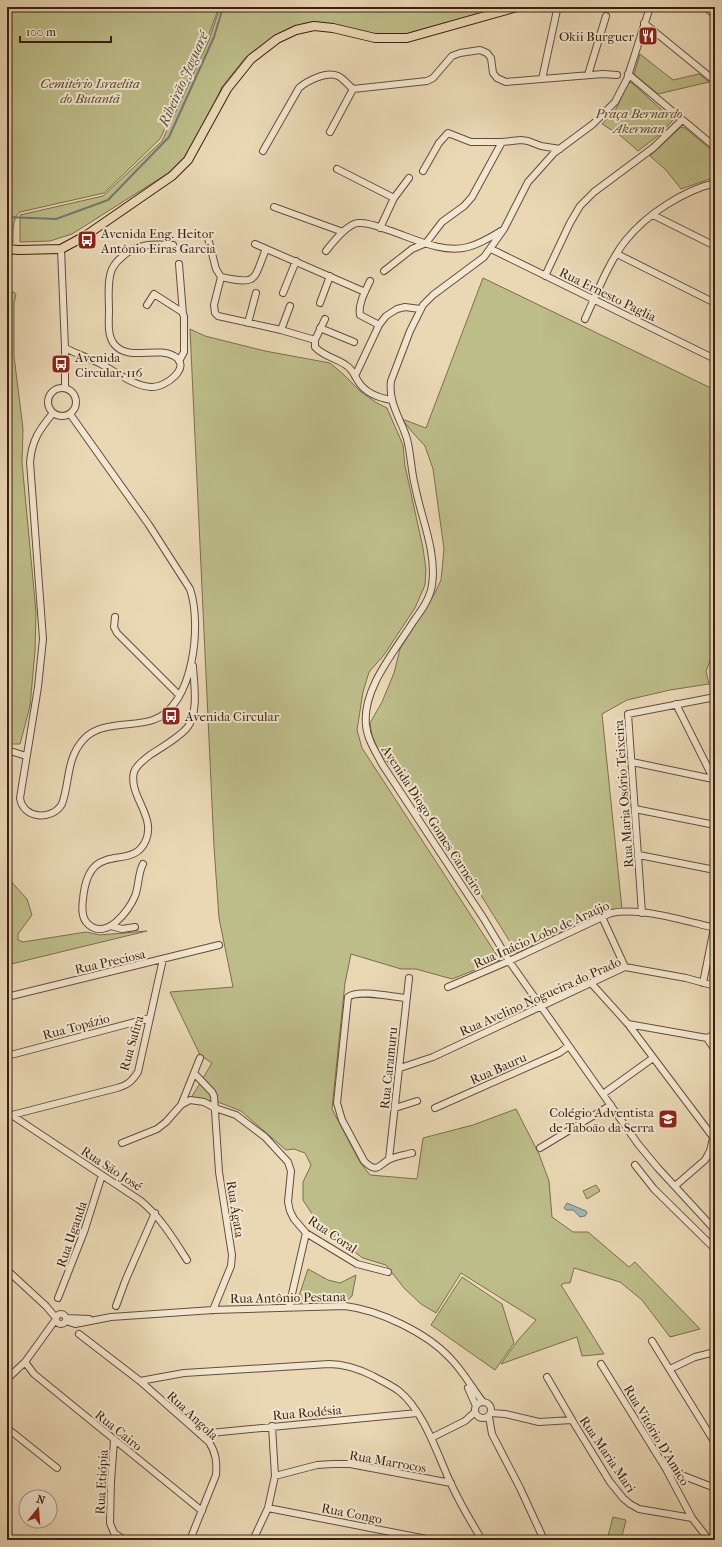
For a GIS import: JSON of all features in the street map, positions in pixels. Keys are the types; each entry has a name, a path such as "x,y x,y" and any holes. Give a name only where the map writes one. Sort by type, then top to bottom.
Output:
{"main road":[{"path":"7,249 61,249 85,236 172,176 188,160 227,89 251,59 278,39 296,30 314,26 333,28 375,38 407,38 517,7"}],"street":[{"name":"Avenida Diogo Gomes Carneiro","path":"650,7 627,79 615,102 593,124 560,149 528,182 504,229 484,257 433,295 423,305 390,381 392,400 404,429 409,446 414,486 430,550 433,575 432,586 426,603 375,682 367,705 366,726 371,743 382,764 484,920 509,961 540,1006 638,1144 715,1230"},
{"path":"705,7 715,15"},
{"path":"542,79 557,10"},
{"path":"588,75 606,16"},
{"path":"644,23 715,82"},
{"path":"263,151 299,88 306,82 322,76 339,76 353,89 427,80 433,78 452,56 460,53 480,50 487,53 491,58 493,73 497,78 506,82 603,74 617,75"},
{"path":"628,74 715,147"},
{"path":"330,132 353,89"},
{"path":"546,276 570,223 580,206 594,192 653,148 682,120"},
{"path":"423,171 439,143 448,134 471,142 502,142 521,140 541,146 560,149"},
{"path":"384,271 412,249 426,243 442,222 464,206 472,197 502,142"},
{"path":"337,169 394,198"},
{"path":"380,228 394,198 408,178"},
{"path":"584,319 616,254 626,240 653,215 671,201 715,183"},
{"path":"274,207 343,232"},
{"path":"653,215 713,243"},
{"path":"326,251 343,232 357,223 370,224 426,243 452,249 469,247 482,242 504,229"},
{"path":"208,238 216,269 221,277 214,305 215,313 218,316 281,330 315,340"},
{"path":"173,244 152,244 139,246 128,251 112,268 110,278 109,332 114,345 123,351 135,353 169,354 175,356 179,361"},
{"path":"255,244 365,292"},
{"path":"61,249 65,388"},
{"path":"221,277 240,281 252,280 256,275 266,249"},
{"name":"Rua Ernesto Paglia","path":"491,249 715,359"},
{"path":"616,254 715,303"},
{"path":"283,293 296,262"},
{"path":"65,348 132,381 149,387 160,386 173,379 178,372 179,361 184,352 179,264"},
{"path":"320,303 330,276"},
{"path":"370,281 360,307 360,315 379,325"},
{"path":"248,323 256,292"},
{"path":"147,305 154,294 183,314"},
{"path":"281,330 290,306"},
{"path":"355,376 379,325 386,316 397,309 405,307 420,310"},
{"path":"325,319 315,340 315,347 321,353 349,367 360,385 366,390 382,399 392,400"},
{"path":"320,328 354,342"},
{"path":"65,388 75,397 76,407 70,414 62,416 53,413 48,406 49,396 56,390 65,388"},
{"path":"53,413 36,435 31,449 30,462 43,639 38,687 21,785 20,802 24,809 33,814 39,815 52,814 59,808 62,804 72,756 84,739 90,734 99,730 152,720 159,717 170,709 184,687 192,662"},
{"path":"70,414 149,524 190,589 194,600 195,611 192,662 195,698 192,716 188,727 181,734 142,761 134,771 134,785 146,820 146,839 140,850 133,855 104,860 95,866 86,878 82,902 84,920 95,928 102,929 111,926 128,909 135,896 143,864"},
{"path":"115,617 114,627 117,633 179,695"},
{"name":"Rua Maria Osório Teixeira","path":"642,912 628,714 715,697"},
{"path":"676,704 714,780"},
{"path":"7,750 26,756"},
{"path":"632,762 714,780"},
{"path":"635,809 715,826"},
{"path":"638,855 715,870"},
{"name":"Rua Inácio Lobo de Araújo","path":"448,987 509,961 602,917 621,911 642,912 714,928"},
{"path":"602,917 625,967"},
{"path":"111,926 122,928 135,927"},
{"path":"703,983 714,928"},
{"name":"Rua Preciosa","path":"7,997 163,960 219,945"},
{"name":"Rua Safira","path":"9,1114 127,1085 131,1082 138,1072 163,960"},
{"name":"Rua Avelino Nogueira do Prado","path":"400,1068 433,1057 625,967 715,986"},
{"name":"Rua Caramuru","path":"389,1159 400,1068 408,978"},
{"path":"591,983 628,1024 653,1058 714,1133 710,1151 705,1160 674,1186"},
{"path":"406,998 362,994 352,994 348,997 337,1103 342,1120 368,1166 376,1168 389,1159 412,1153"},
{"name":"Rua Topázio","path":"7,1056 150,1018"},
{"path":"628,1024 707,1038 715,1034"},
{"path":"707,1038 715,1050"},
{"name":"Rua Bauru","path":"435,1108 558,1053 569,1046"},
{"path":"122,1143 157,1129 166,1122 181,1105 200,1058"},
{"path":"603,1094 653,1058"},
{"path":"194,1073 212,1092 214,1096 215,1108"},
{"name":"Rua Coral","path":"181,1105 194,1100 204,1102 215,1108 236,1114 251,1125 265,1137 288,1162 291,1171 288,1202 290,1211 294,1219 306,1233 357,1264 388,1272"},
{"path":"395,1108 417,1101"},
{"path":"540,1148 611,1105"},
{"name":"Rua Ágata","path":"213,1310 231,1266 232,1255 219,1172 215,1108"},
{"name":"Rua São José","path":"9,1114 141,1201 155,1213 187,1260"},
{"path":"635,1165 654,1189 715,1249"},
{"name":"Rua Uganda","path":"58,1298 84,1232 102,1175"},
{"path":"116,1306 126,1279 155,1213"},
{"path":"289,1307 306,1233"},
{"path":"7,1270 57,1317 58,1323 64,1321"},
{"name":"Rua Antônio Pestana","path":"57,1317 63,1315 64,1321 213,1310 289,1307 358,1307 380,1314 421,1335 435,1345 451,1359 462,1373 484,1402 489,1404 487,1415 476,1409 462,1373"},
{"path":"7,1379 26,1362 57,1317"},
{"path":"47,1333 64,1321"},
{"path":"79,1334 140,1381 204,1371 340,1364 361,1370 387,1383 399,1391 417,1413 432,1438 451,1483 482,1540"},
{"path":"652,1341 715,1443"},
{"path":"670,1369 695,1357 715,1352"},
{"name":"Rua Cairo","path":"26,1362 34,1374 114,1441 202,1511"},
{"name":"Rua Vitório D'Amico","path":"601,1364 666,1469 692,1518"},
{"name":"Rua Maria Mari","path":"548,1377 610,1482 623,1498 639,1509 692,1518"},
{"name":"Rua Angola","path":"140,1381 209,1442 214,1449 217,1464 216,1475 190,1540"},
{"path":"465,1421 484,1402"},
{"name":"Rua Rodésia","path":"200,1434 417,1413"},
{"path":"432,1438 465,1421 487,1415 505,1414 540,1422 572,1420"},
{"path":"487,1415 492,1434 520,1488 544,1540"},
{"path":"253,1540 268,1508 275,1476 272,1426"},
{"path":"7,1428 57,1468"},
{"name":"Rua Etiópia","path":"114,1441 110,1523 114,1533 125,1540"},
{"name":"Rua Marrocos","path":"275,1476 317,1466 350,1464 451,1483"},
{"path":"666,1469 715,1488"},
{"name":"Rua Congo","path":"268,1508 432,1540"},
{"path":"692,1518 709,1540"},
{"path":"7,1534 13,1540"}],"green space":[{"name":"Cemitério Israelita do Butantã","path":"7,7 219,7 208,37 160,139 104,193 20,212 17,214 14,222 13,243 7,243"},
{"path":"220,7 504,7 406,34 375,37 343,30 303,30 273,38 245,58 222,87 194,148 170,172 72,234 50,241 20,242 20,215 103,196 162,141 209,40"},
{"path":"640,54 673,80 699,74 709,82 658,94 634,74"},
{"name":"Praça Bernardo Akerman","path":"629,82 632,83 673,120 660,134 638,151 621,136 602,124 616,109"},
{"name":"Praça Bernardo Akerman","path":"681,127 685,128 715,153 715,177 681,189 666,170 650,156"},
{"path":"483,278 715,390 715,649 706,671 709,684 670,690 627,700 602,714 622,909 602,912 517,953 444,836 373,743 370,723 382,702 394,673 400,649 434,595 441,580 444,549 433,469 425,446 402,419 426,428"},
{"path":"14,292 16,294 14,303 14,356 23,429 22,462 36,612 35,651 30,706 20,744 7,743 7,293"},
{"path":"190,329 205,336 265,351 330,363 360,391 387,408 403,445 405,466 423,548 426,569 425,585 415,608 384,655 369,672 363,692 357,730 362,748 500,960 452,979 416,969 401,969 351,954 345,983 332,1109 360,1162 370,1175 417,1179 423,1138 473,1125 516,1109 539,1154 549,1181 552,1217 573,1232 588,1232 629,1267 635,1262 700,1329 670,1337 642,1300 620,1282 574,1268 570,1283 561,1285 604,1354 582,1356 577,1337 501,1364 519,1339 536,1320 461,1273 436,1313 421,1304 404,1288 386,1265 363,1258 330,1235 316,1220 303,1200 303,1182 311,1165 305,1153 294,1149 286,1150 241,1111 218,1102 191,1098 212,1063 200,1055 170,992 233,987 219,918 214,847"},
{"path":"7,877 27,899 32,915 18,934 18,940 23,942 86,932 100,935 147,931 7,965"},
{"path":"596,1185 600,1191 587,1199 583,1191"},
{"path":"308,1269 328,1280 340,1283 356,1275 352,1296 349,1299 338,1298 331,1301 297,1302"},
{"path":"462,1277 502,1304 514,1343 495,1370 431,1325"},
{"path":"613,1517 626,1520 621,1540 607,1540"}],"water":[{"path":"567,1203 586,1211 587,1213 585,1216 580,1217 573,1210 566,1210 564,1208"}],"waterway":[{"name":"Ribeirão Jaguaré","path":"7,217 56,219 108,200 169,137 214,37 223,7"}],"place":[{"name":"Okii Burguer","path":"648,36"},
{"name":"Avenida Eng. Heitor Antônio Eiras Garcia","path":"87,240"},
{"name":"Avenida Circular, 116","path":"61,364"},
{"name":"Avenida Circular","path":"171,716"},
{"name":"Colégio Adventista de Taboão da Serra","path":"668,1119"}]}
